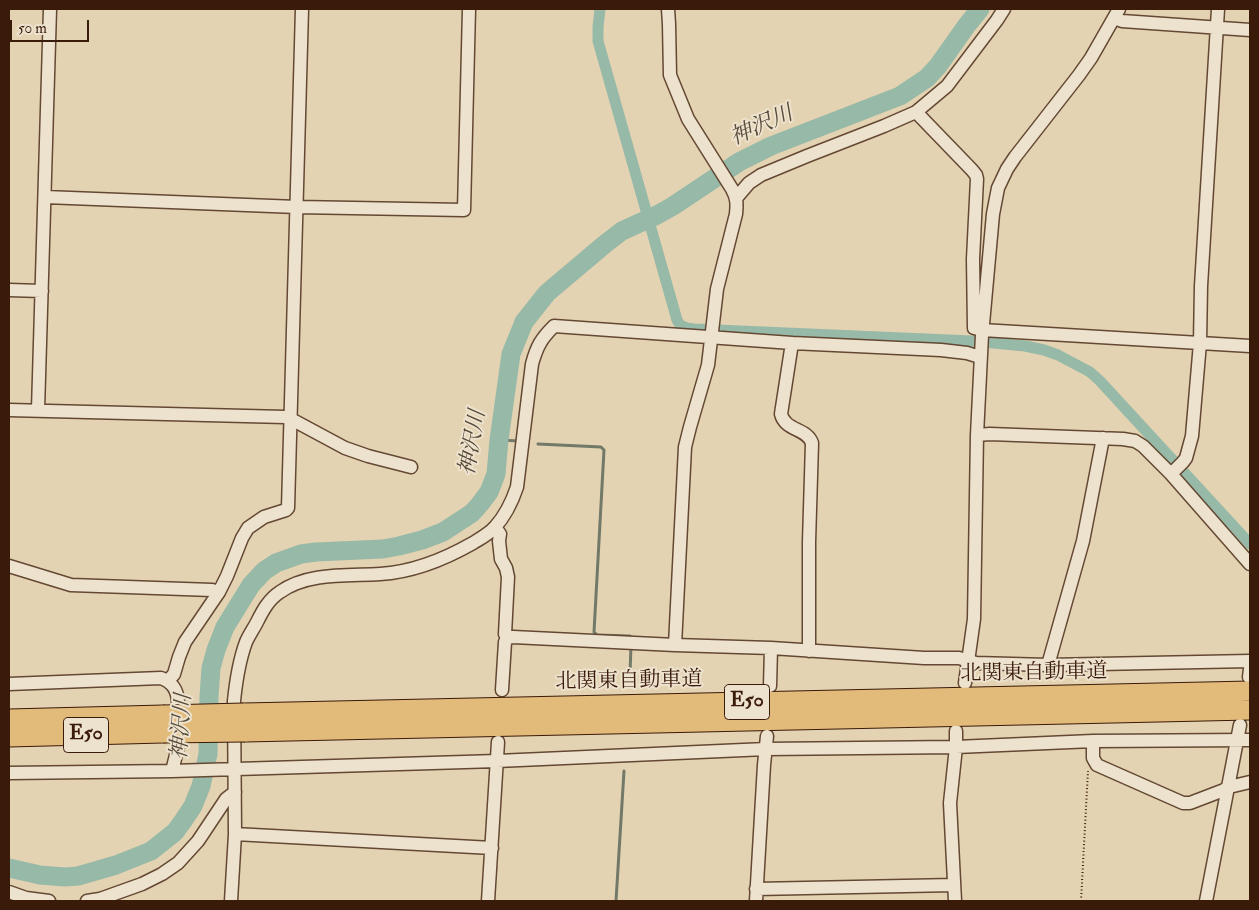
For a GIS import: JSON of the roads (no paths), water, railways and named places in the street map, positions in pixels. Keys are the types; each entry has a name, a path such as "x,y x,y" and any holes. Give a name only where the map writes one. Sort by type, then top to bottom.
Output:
{"highway":[{"name":"北関東自動車道","path":"9,737 163,724 244,713 1250,679"},
{"name":"北関東自動車道","path":"9,719 163,724 245,732 1245,718"}],"street":[{"path":"38,410 50,9"},
{"path":"168,681 174,674 184,642 219,592 248,528 264,517 288,508 302,9"},
{"path":"45,197 297,207 464,210 468,9"},
{"path":"668,9 670,74 688,119 735,193 736,214 719,277 708,365 685,446 675,645"},
{"path":"735,193 761,175 916,112 947,86 998,20 1004,9"},
{"path":"1176,469 1186,458 1192,436 1200,343 1201,286 1218,9"},
{"path":"964,683 974,611 980,354 993,214 998,188 1015,157 1080,75 1116,14 1122,21 1250,30"},
{"path":"916,112 972,170 978,179 973,260 974,328 982,332 1250,346"},
{"path":"9,290 42,291"},
{"path":"231,901 235,834 235,792 231,769 234,702 239,665 247,641 261,614 272,598 290,586 312,579 333,576 401,572 432,563 465,548 495,527 514,498 519,480 532,364 536,350 542,338 554,326 711,332 792,343 941,350 980,354"},
{"path":"792,343 781,414 787,424 808,436 812,443 809,542 809,651"},
{"path":"9,410 285,417 291,418 346,448 368,456 411,467"},
{"path":"977,435 1103,438 1135,441 1176,469 1250,564"},
{"path":"1048,665 1083,540 1103,438"},
{"path":"495,527 500,534 501,558 508,577 505,634 507,638 505,642 502,690"},
{"path":"9,566 71,585 212,590 219,592"},
{"path":"507,638 513,636 771,648 924,658 959,658 976,663 1048,665 1250,661"},
{"path":"770,686 771,648"},
{"path":"9,684 161,678 168,681 174,687 178,701 178,747 172,771"},
{"path":"1206,901 1228,787 1244,740 1245,718"},
{"path":"955,901 950,803 956,731"},
{"path":"767,736 756,895 954,885"},
{"path":"9,773 172,771 766,750 1244,740"},
{"path":"488,901 498,742"},
{"path":"1093,742 1094,761 1097,765 1183,803 1190,803 1228,787 1250,782"},
{"path":"87,901 100,899 142,884 162,874 178,862 198,841 226,799 235,792"},
{"path":"235,834 492,848"},
{"path":"9,895 49,901"}],"waterway":[{"path":"600,9 598,41 680,325 694,329 972,341 1025,346 1058,355 1090,372 1100,381 1250,544"},
{"name":"神沢川","path":"9,868 40,875 78,876 116,865 151,851 175,832 193,806 201,786 208,754 211,668 216,650 225,627 251,585 264,571 276,563 301,554 383,549 422,540 443,532 472,513 489,492 496,474 511,354 524,322 547,293 622,231 673,206 739,162 771,146 900,96 927,78 980,9"},
{"path":"499,440 519,441"},
{"path":"538,444 601,447 604,450 594,632 597,635 630,636 631,640"},
{"path":"630,673 631,646"},
{"path":"616,901 624,771"}]}
